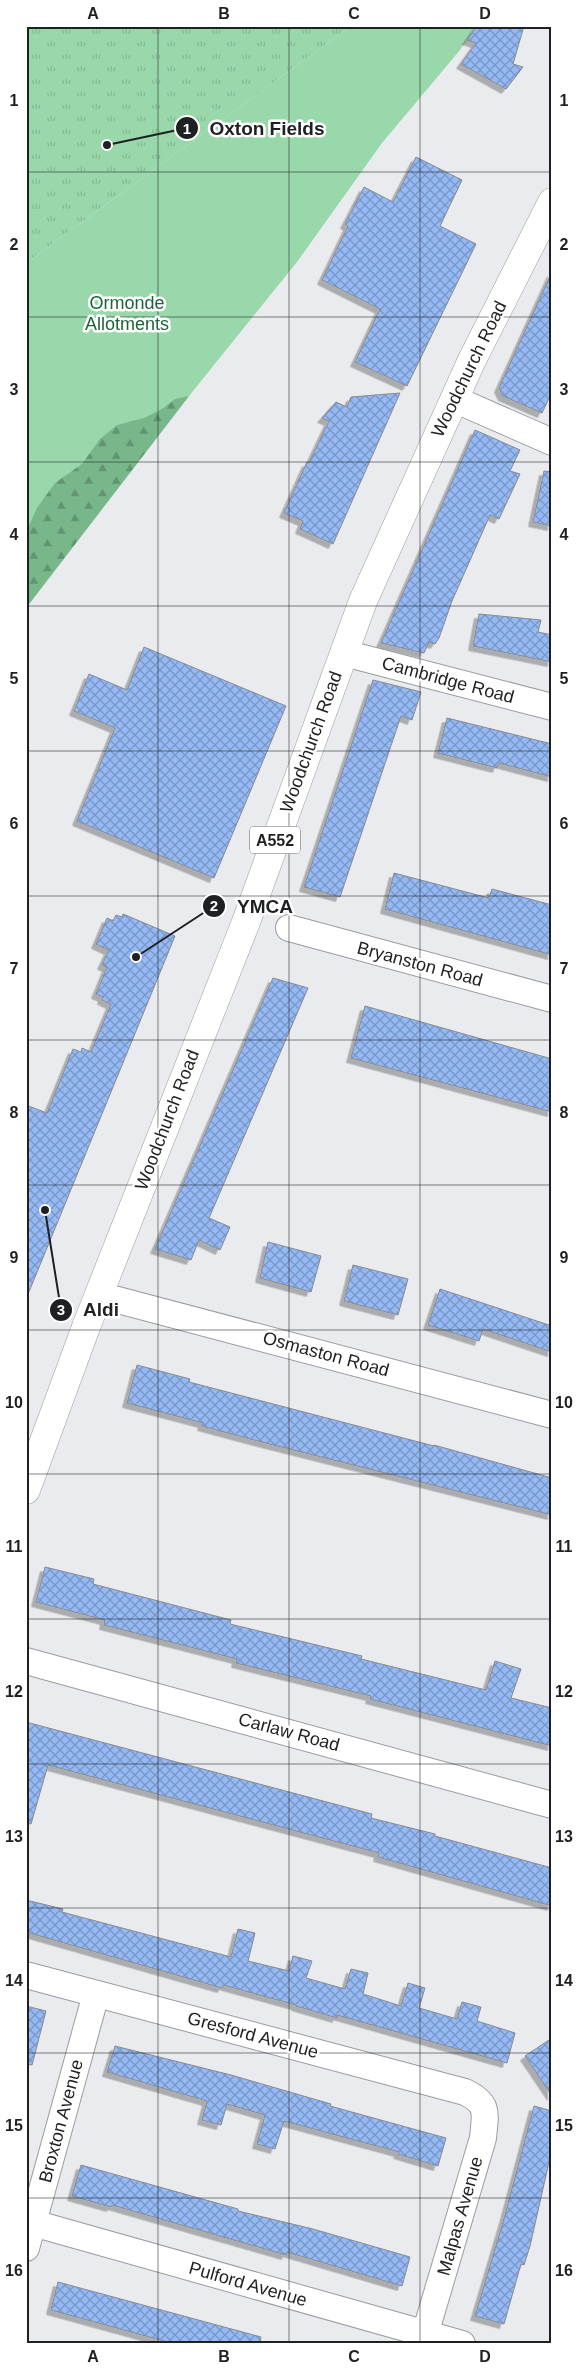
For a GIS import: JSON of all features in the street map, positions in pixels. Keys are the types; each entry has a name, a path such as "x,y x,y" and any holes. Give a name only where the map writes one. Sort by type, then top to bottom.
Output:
{"highway":[{"name":"Woodchurch Road","path":"26,1490 99,1295 246,922 363,601 472,360 552,202"}],"street":[{"path":"454,400 552,442"},
{"name":"Cambridge Road","path":"344,653 552,707"},
{"name":"Bryanston Road","path":"289,928 552,999"},
{"name":"Osmaston Road","path":"99,1295 552,1415"},
{"name":"Carlaw Road","path":"26,1661 552,1805"},
{"name":"Gresford Avenue","path":"26,1975 353,2061 466,2092 478,2099"},
{"name":"Broxton Avenue","path":"26,2248 96,1994"},
{"name":"Malpas Avenue","path":"425,2334 482,2138 485,2109 478,2099"},
{"name":"Pulford Avenue","path":"34,2223 462,2344"}],"green space":[{"path":"26,26 351,26 26,263"},
{"name":"Ormonde Allotments","path":"351,26 477,26 460,50 382,143 297,262 189,396 26,608 26,263"},
{"path":"189,396 26,608 26,532 37,508 55,483 82,464 100,439 117,425 144,418 162,409 175,399"}],"building":[{"path":"477,26 524,26 513,64 523,67 506,89 461,64 476,43 467,40"},
{"path":"416,157 462,180 440,226 476,244 407,386 355,362 380,309 322,280 348,226 345,224 364,187 393,202"},
{"path":"552,272 552,392 542,413 503,396 499,388"},
{"path":"400,393 333,544 300,529 303,521 284,513 307,462 309,463 329,421 322,418 336,402 347,407 351,397"},
{"path":"475,430 520,450 510,471 520,474 499,519 490,515 435,644 429,642 424,653 381,643"},
{"path":"544,471 552,472 552,526 533,522"},
{"path":"479,614 541,620 538,632 552,635 552,662 473,646"},
{"path":"144,647 286,706 214,878 77,821 115,728 74,711 89,674 127,690"},
{"path":"373,680 421,692 412,720 401,716 340,897 304,887"},
{"path":"447,718 552,744 552,777 499,763 497,768 438,753"},
{"path":"394,873 489,898 492,889 552,905 552,955 385,909"},
{"path":"123,914 175,936 26,1299 26,1105 47,1113 73,1049 81,1052 82,1048 91,1052 111,1004 102,1000 103,997 96,994 107,967 102,965 109,950 96,944 107,918 113,921 116,915 122,917"},
{"path":"273,978 308,988 209,1218 230,1227 220,1250 199,1240 191,1260 155,1249"},
{"path":"365,1006 552,1059 552,1112 351,1058"},
{"path":"268,1242 321,1256 311,1292 260,1278"},
{"path":"353,1265 408,1279 398,1315 344,1301"},
{"path":"440,1289 552,1326 552,1352 483,1329 479,1341 428,1325"},
{"path":"137,1365 190,1379 189,1382 434,1445 552,1478 552,1515 254,1440 202,1426 203,1423 127,1403"},
{"path":"45,1567 94,1579 93,1584 231,1620 230,1624 362,1656 361,1659 486,1690 495,1661 521,1669 511,1698 552,1708 552,1746 370,1699 371,1696 236,1663 237,1659 104,1625 105,1620 36,1602"},
{"path":"26,1722 372,1814 371,1818 435,1834 435,1836 552,1868 552,1906 378,1857 379,1853 48,1765 31,1824 26,1823"},
{"path":"26,1900 63,1909 62,1912 231,1957 238,1929 255,1933 248,1961 289,1971 293,1956 312,1961 306,1978 345,1989 351,1969 368,1973 363,1994 401,2006 408,1983 425,1988 419,2008 457,2019 462,2002 481,2007 477,2021 515,2033 507,2063 337,2015 337,2018 223,1985 222,1988 26,1932"},
{"path":"26,2006 46,2011 32,2065 26,2064"},
{"path":"552,2038 552,2096 525,2056"},
{"path":"115,2046 231,2075 331,2104 330,2106 446,2138 438,2166 398,2154 399,2152 284,2121 275,2149 257,2144 265,2115 227,2104 221,2125 202,2120 207,2101 107,2072"},
{"path":"534,2106 552,2111 552,2149 530,2246 524,2265 521,2264 504,2324 475,2316 504,2219"},
{"path":"81,2165 238,2209 238,2211 313,2229 410,2257 402,2286 287,2252 286,2255 112,2205 111,2207 72,2196"},
{"path":"58,2282 261,2337 260,2344 175,2344 51,2310"}],"place":[{"name":"Oxton Fields","path":"107,145"},
{"name":"YMCA","path":"136,957"},
{"name":"Aldi","path":"45,1210"}]}
